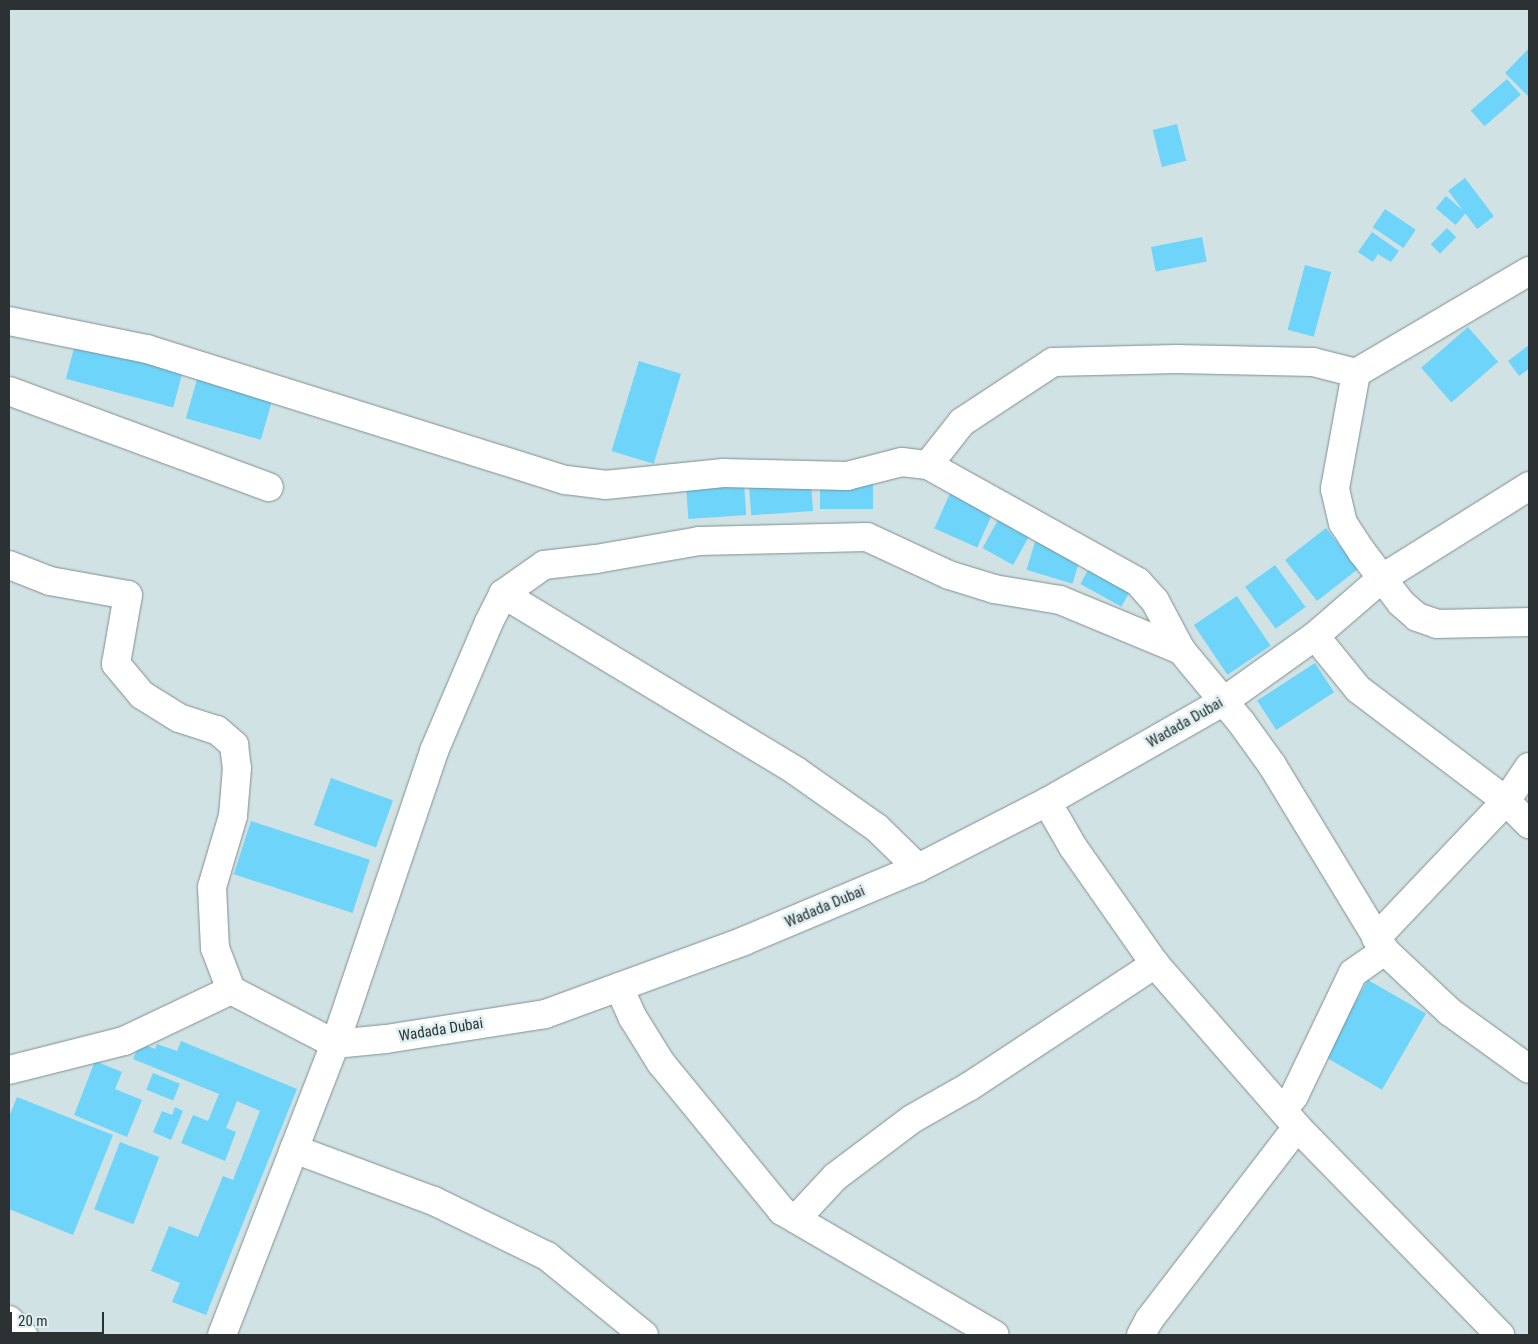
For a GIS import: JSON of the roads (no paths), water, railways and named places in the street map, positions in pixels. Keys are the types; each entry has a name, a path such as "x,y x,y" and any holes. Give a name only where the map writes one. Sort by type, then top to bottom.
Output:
{"street":[{"path":"928,465 962,422 1053,362 1177,359 1313,362 1356,373 1529,271"},
{"path":"9,321 147,349 566,480 605,485 723,473 847,476 902,462 928,465 1138,582 1154,601 1181,650 1224,700 1272,765 1380,945 1450,1012 1529,1069"},
{"path":"1356,373 1335,489 1343,523 1381,579 1417,617 1437,624 1529,622"},
{"path":"9,391 269,487"},
{"name":"Wadada Dubai","path":"335,1044 386,1039 545,1014 744,941 918,868 1047,802 1224,700 1315,636 1381,579 1529,486"},
{"path":"222,1335 335,1044 434,751 503,594 544,565 596,559 699,541 867,536 949,575 994,588 1060,600 1181,650"},
{"path":"9,565 50,581 128,595 116,664 142,694 180,718 217,730 234,745 237,768 234,816 212,887 215,948 231,990 335,1044"},
{"path":"503,594 796,771 877,828 918,868"},
{"path":"1315,636 1358,689 1506,801 1529,824"},
{"path":"1141,1335 1149,1320 1290,1118 1294,1096 1353,974 1506,801 1529,767"},
{"path":"1047,802 1106,896 1155,964 1290,1118 1500,1335"},
{"path":"796,1219 835,1177 912,1119 970,1086 1155,964"},
{"path":"619,987 633,1018 661,1063 782,1211 995,1335"},
{"path":"9,1070 124,1041 231,990"},
{"path":"294,1149 426,1197 547,1256 644,1335"},
{"path":"9,1320 23,1335"}]}
